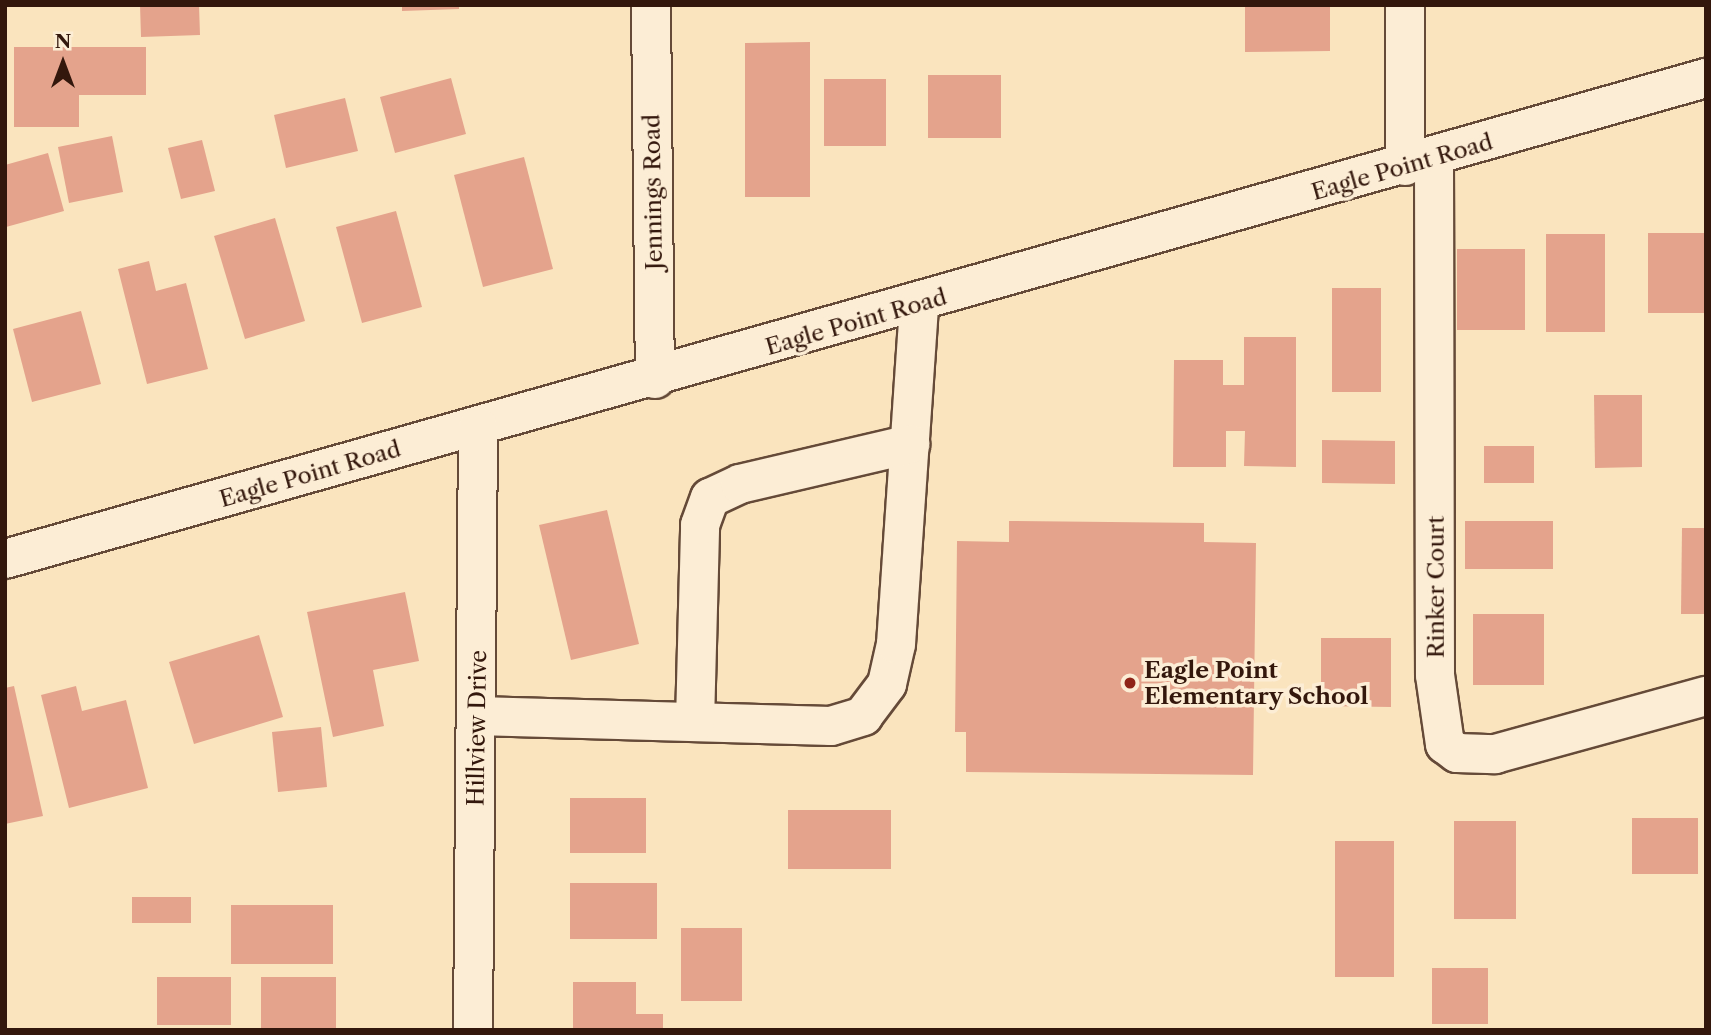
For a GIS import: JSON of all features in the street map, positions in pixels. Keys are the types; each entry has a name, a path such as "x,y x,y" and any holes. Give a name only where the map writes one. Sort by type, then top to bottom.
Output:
{"street":[{"name":"Jennings Road","path":"651,5 655,379"},
{"name":"Rinker Court","path":"1405,5 1419,162 1435,675 1445,744 1457,753 1507,752 1706,696"},
{"name":"Eagle Point Road","path":"5,558 655,379 1706,78"},
{"path":"477,716 831,726 863,716 887,684 896,644 919,304"},
{"name":"Hillview Drive","path":"473,1030 478,427"},
{"path":"695,722 700,525 710,498 740,484 910,444"}],"building":[{"path":"140,5 199,5 200,35 141,37"},
{"path":"402,5 459,5 459,9 402,11"},
{"path":"1245,5 1330,5 1330,51 1245,52"},
{"path":"810,42 810,197 745,197 745,43"},
{"path":"14,47 146,47 146,95 79,95 79,127 14,127"},
{"path":"928,75 1001,75 1001,138 928,138"},
{"path":"451,78 466,134 395,153 380,97"},
{"path":"824,79 886,79 886,146 824,146"},
{"path":"345,98 358,151 286,168 274,115"},
{"path":"112,136 123,192 69,203 58,147"},
{"path":"202,140 215,191 181,199 168,148"},
{"path":"48,153 64,211 6,227 5,165"},
{"path":"524,157 553,269 483,287 454,175"},
{"path":"396,211 422,307 362,323 336,227"},
{"path":"275,218 305,321 245,339 214,236"},
{"path":"1648,233 1706,233 1706,313 1648,313"},
{"path":"1546,234 1605,234 1605,332 1546,332"},
{"path":"1457,249 1525,249 1525,330 1457,330"},
{"path":"149,261 156,291 186,283 208,369 147,384 118,269"},
{"path":"1332,288 1381,288 1381,392 1332,392"},
{"path":"81,311 101,384 32,402 13,329"},
{"path":"1244,337 1296,337 1296,467 1244,466 1245,431 1226,431 1226,467 1173,467 1174,360 1223,360 1223,385 1244,385"},
{"path":"1594,395 1642,395 1642,467 1595,468"},
{"path":"1322,440 1395,441 1395,484 1322,483"},
{"path":"1484,446 1534,446 1534,483 1484,483"},
{"path":"607,510 639,644 571,660 539,525"},
{"path":"1009,521 1204,523 1204,542 1256,543 1253,775 966,772 966,732 955,732 957,541 1009,542"},
{"path":"1465,521 1553,521 1553,569 1465,569"},
{"path":"1682,528 1706,528 1706,614 1681,614"},
{"path":"405,592 419,661 373,670 384,726 333,737 307,612"},
{"path":"1473,614 1544,614 1544,685 1473,685"},
{"path":"259,635 283,717 194,744 169,662"},
{"path":"1321,638 1391,638 1391,707 1321,706"},
{"path":"14,686 43,816 5,824 5,688"},
{"path":"76,686 82,711 126,700 148,788 69,808 41,695"},
{"path":"321,727 327,787 278,792 272,732"},
{"path":"570,798 646,798 646,853 570,853"},
{"path":"788,810 891,810 891,869 788,869"},
{"path":"1632,818 1698,818 1698,874 1632,874"},
{"path":"1454,821 1516,821 1516,919 1454,919"},
{"path":"1335,841 1394,841 1394,977 1335,977"},
{"path":"570,883 657,883 657,939 570,939"},
{"path":"132,897 191,897 191,923 132,923"},
{"path":"231,905 333,905 333,964 231,964"},
{"path":"681,928 742,928 742,1001 681,1001"},
{"path":"1432,968 1488,968 1488,1024 1432,1024"},
{"path":"157,977 231,977 231,1025 157,1025"},
{"path":"261,977 336,977 336,1030 261,1030"},
{"path":"573,982 636,982 636,1014 663,1014 663,1030 573,1030"}],"place":[{"name":"Eagle Point Elementary School","path":"1130,683"}]}
